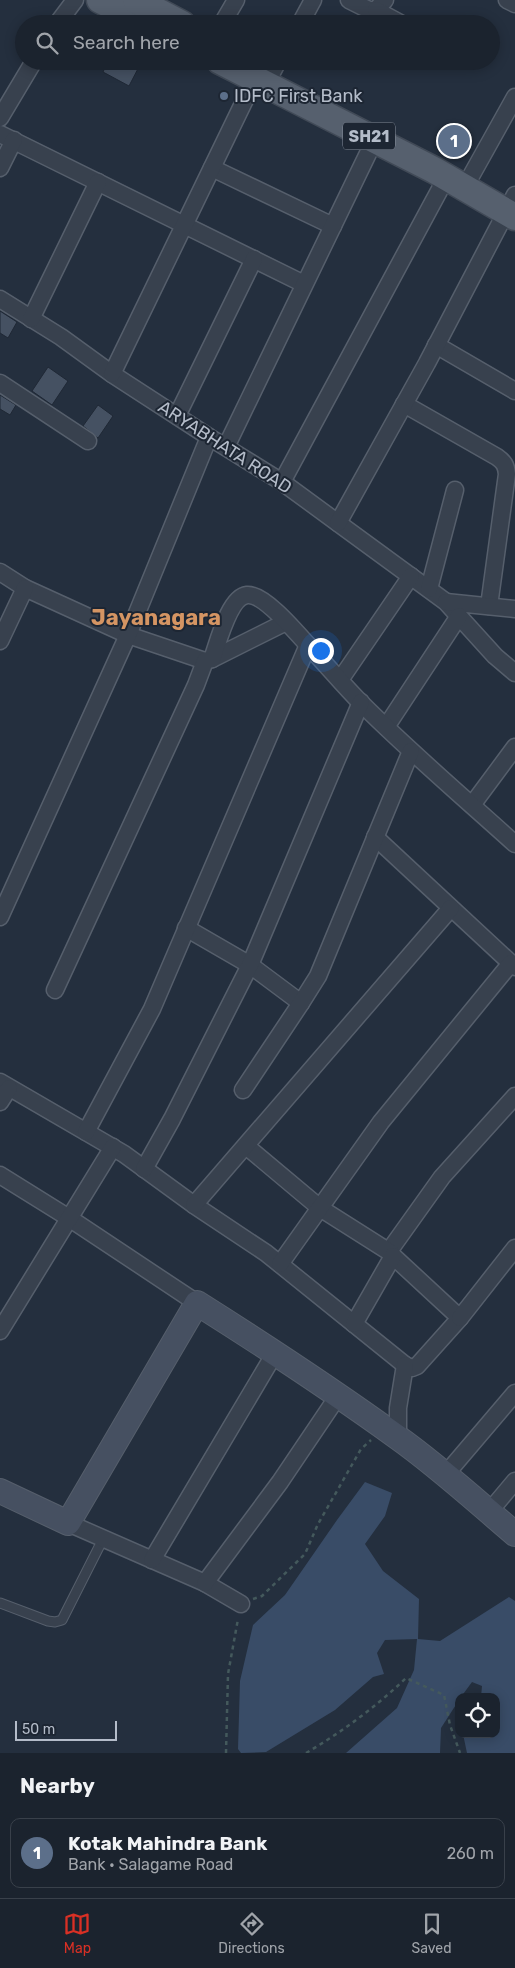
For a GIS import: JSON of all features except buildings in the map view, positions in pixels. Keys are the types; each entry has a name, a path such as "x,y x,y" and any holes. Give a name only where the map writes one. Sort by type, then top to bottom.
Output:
{"main road":[{"path":"100,0 129,15"},
{"path":"136,0 165,15"},
{"path":"265,71 428,149 513,205"},
{"name":"SH21","path":"265,71 375,139 446,178 513,205"}],"street":[{"path":"64,15 75,0"},
{"path":"227,15 236,0"},
{"path":"305,15 313,0"},
{"path":"349,0 369,10 380,5 392,15"},
{"path":"507,0 515,4"},
{"path":"0,118 29,70"},
{"path":"112,374 212,168 265,71"},
{"path":"471,176 515,97"},
{"path":"0,168 7,137 304,284"},
{"path":"226,447 375,139"},
{"path":"212,168 334,226"},
{"path":"282,482 446,178"},
{"path":"31,319 98,182"},
{"path":"338,523 513,205"},
{"path":"177,416 254,259"},
{"name":"ARYABHATA ROAD","path":"0,299 61,337 112,374 209,437 282,482 446,602 495,656 515,673"},
{"path":"436,345 515,391"},
{"path":"0,383 88,440"},
{"path":"404,404 497,457 503,461 506,467 507,474 489,606"},
{"path":"0,917 128,635 209,437"},
{"path":"429,589 455,490"},
{"path":"0,572 25,588 128,635 208,660 286,622"},
{"path":"340,680 411,576"},
{"path":"0,641 25,588"},
{"path":"55,990 230,609 237,599 244,595 260,598 286,622 386,727 515,844"},
{"path":"446,602 515,609"},
{"path":"386,727 459,616"},
{"path":"86,1132 152,1009 308,645"},
{"path":"144,1169 172,1119 250,965 361,702"},
{"path":"472,805 515,747"},
{"path":"243,1090 301,1003 327,956 411,751"},
{"path":"280,1264 381,1122 513,965 375,837"},
{"path":"194,1205 451,908"},
{"path":"186,928 250,965 301,1003"},
{"path":"0,1102 4,1085 113,1147 280,1264 405,1365 412,1368 417,1366 460,1318 515,1248"},
{"path":"354,1324 392,1254 395,1243 442,1177 515,1096"},
{"path":"246,1146 320,1208 392,1254 460,1318"},
{"path":"0,1331 113,1147"},
{"path":"0,1175 275,1353 398,1437 446,1474 515,1534"},
{"path":"68,1523 197,1303"},
{"path":"152,1560 275,1353"},
{"path":"398,1437 398,1408 405,1365"},
{"path":"446,1474 515,1392"},
{"path":"205,1583 280,1482 338,1396"},
{"path":"489,1512 515,1481"},
{"path":"0,1491 103,1539 205,1583 241,1604"}],"lane":[{"path":"0,1603 48,1621 62,1620 103,1539"}],"path":[{"path":"226,1753 228,1674 241,1604 262,1596 305,1554 318,1524 361,1449 374,1438"},
{"path":"306,1753 322,1744 390,1694 406,1678 444,1695 450,1725 460,1753"}],"water":[{"path":"365,1482 392,1493 385,1516 365,1544 383,1571 419,1599 418,1639 440,1641 509,1597 515,1601 515,1753 467,1753 464,1738 500,1738 500,1693 481,1693 482,1686 472,1682 464,1693 455,1693 455,1706 441,1728 440,1753 346,1753 397,1708 414,1670 417,1639 385,1640 377,1653 384,1674 373,1677 335,1710 266,1752 241,1753 238,1749 240,1681 253,1625 285,1595"}],"place":[{"name":"IDFC First Bank","path":"224,96"},
{"name":"Kotak Mahindra Bank","path":"454,141"}],"district":[{"name":"Jayanagara","path":"156,617"}]}
